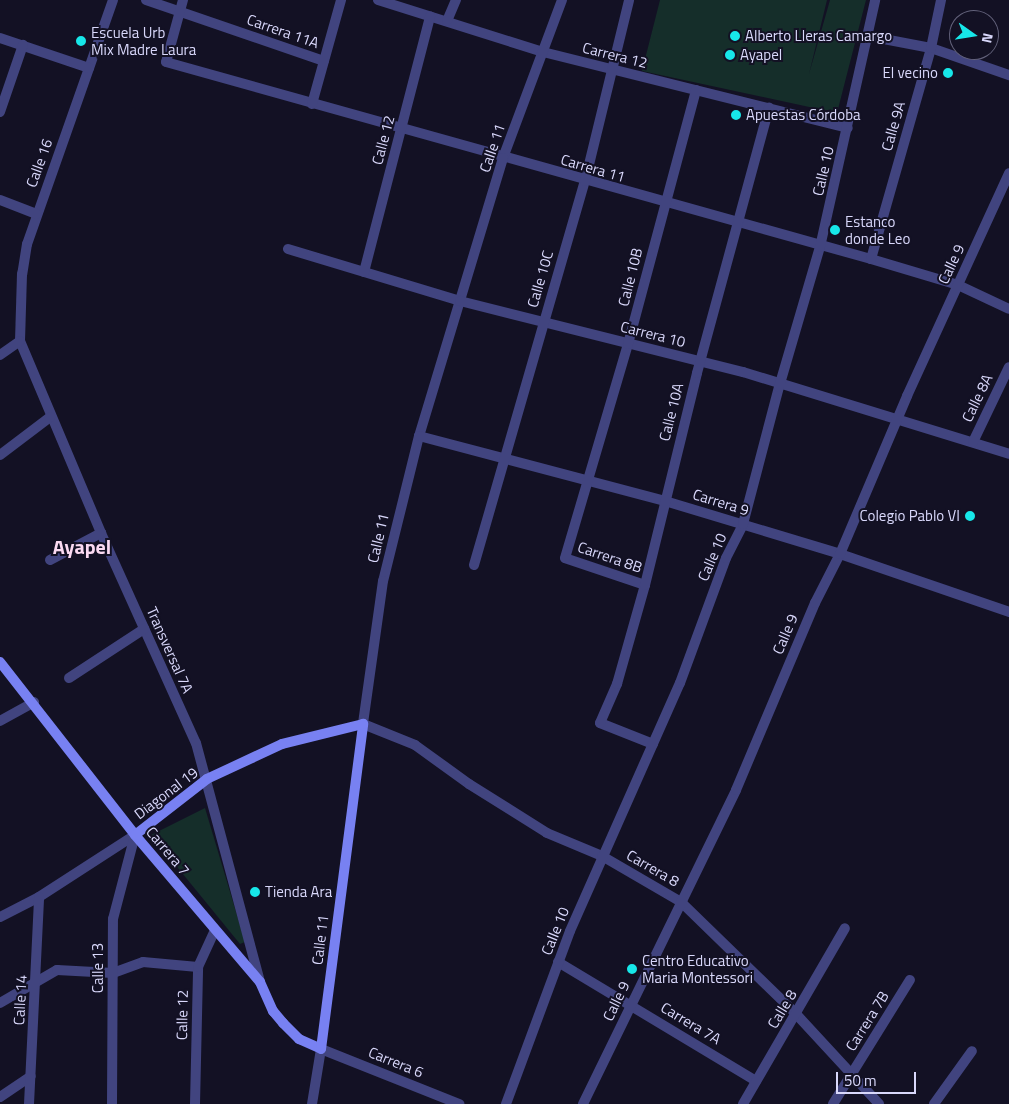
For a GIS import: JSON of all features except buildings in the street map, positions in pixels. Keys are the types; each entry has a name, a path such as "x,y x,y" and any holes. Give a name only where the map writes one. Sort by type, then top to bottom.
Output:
{"main road":[{"name":"Carrera 7","path":"0,662 34,702 135,835 260,982 273,1011 299,1039 321,1049"},
{"name":"Diagonal 19","path":"135,835 208,779 282,744 363,724"},
{"name":"Calle 11","path":"321,1049 363,724"}],"street":[{"name":"Calle 16","path":"20,341 22,274 36,214 112,0"},
{"name":"Carrera 11A","path":"146,0 324,61"},
{"path":"180,11 183,0"},
{"path":"312,104 341,0"},
{"name":"Carrera 12","path":"378,0 543,52 848,128"},
{"path":"447,22 456,0"},
{"name":"Calle 11","path":"363,724 383,581 420,436 503,158 562,0"},
{"name":"Calle 10C","path":"474,565 506,461 585,181 629,0"},
{"name":"Calle 10","path":"506,1104 558,962 602,856 680,683 726,558 744,524 780,383 820,248 876,0"},
{"name":"Calle 9A","path":"870,259 930,48 941,0"},
{"name":"Carrera 11","path":"180,11 166,62 820,248 870,259 958,285 1009,309"},
{"name":"Calle 12","path":"364,272 430,16"},
{"path":"868,36 930,48 1009,75"},
{"path":"0,38 89,68"},
{"path":"0,112 23,45"},
{"name":"Calle 10B","path":"565,558 586,480 628,344 696,90"},
{"name":"Calle 10A","path":"653,744 600,723 617,684 645,586 700,361 769,108"},
{"name":"Calle 9","path":"582,1104 736,790 815,603 840,554 897,418 1009,173"},
{"path":"0,200 36,214"},
{"name":"Carrera 10","path":"288,250 460,301 780,383 1009,454"},
{"path":"0,355 20,341"},
{"name":"Transversal 7A","path":"20,341 50,417 196,743 208,779 260,982"},
{"name":"Calle 8A","path":"973,442 1009,367"},
{"path":"0,455 50,417"},
{"name":"Carrera 9","path":"420,436 506,461 586,480 744,524 840,554 1009,612"},
{"path":"50,560 101,533"},
{"name":"Carrera 8B","path":"565,558 645,586"},
{"path":"68,678 144,629"},
{"path":"0,721 34,702"},
{"name":"Carrera 8","path":"363,724 415,745 469,784 547,833 602,856 681,902 797,1016 879,1104"},
{"name":"Diagonal 19","path":"0,916 39,897 135,835"},
{"name":"Calle 13","path":"112,1104 113,919 135,835"},
{"name":"Calle 14","path":"29,1104 39,897"},
{"name":"Calle 8","path":"743,1104 797,1016 845,928"},
{"name":"Calle 12","path":"195,1104 198,967 215,930"},
{"path":"0,1003 57,970 113,973 143,962 198,967"},
{"name":"Carrera 7A","path":"558,962 631,1004 756,1081"},
{"name":"Carrera 7B","path":"834,1104 910,980"},
{"name":"Calle 11","path":"312,1104 321,1049"},
{"name":"Carrera 6","path":"321,1049 459,1104"},
{"path":"934,1104 972,1051"},
{"path":"0,1097 31,1076"}],"green space":[{"name":"Ayapel","path":"660,0 827,0 809,74 830,0 866,0 837,113 642,71"},
{"path":"205,808 245,942 240,944 151,835"}],"place":[{"name":"Alberto Lleras Camargo","path":"735,36"},
{"name":"Escuela Urb Mix Madre Laura","path":"81,41"},
{"name":"Ayapel","path":"730,55"},
{"name":"El vecino","path":"948,73"},
{"name":"Apuestas Córdoba","path":"736,115"},
{"name":"Estanco donde Leo","path":"835,230"},
{"name":"Colegio Pablo VI","path":"970,516"},
{"name":"Tienda Ara","path":"255,892"},
{"name":"Centro Educativo Maria Montessori","path":"632,969"}],"district":[{"name":"Ayapel","path":"82,546"}]}
